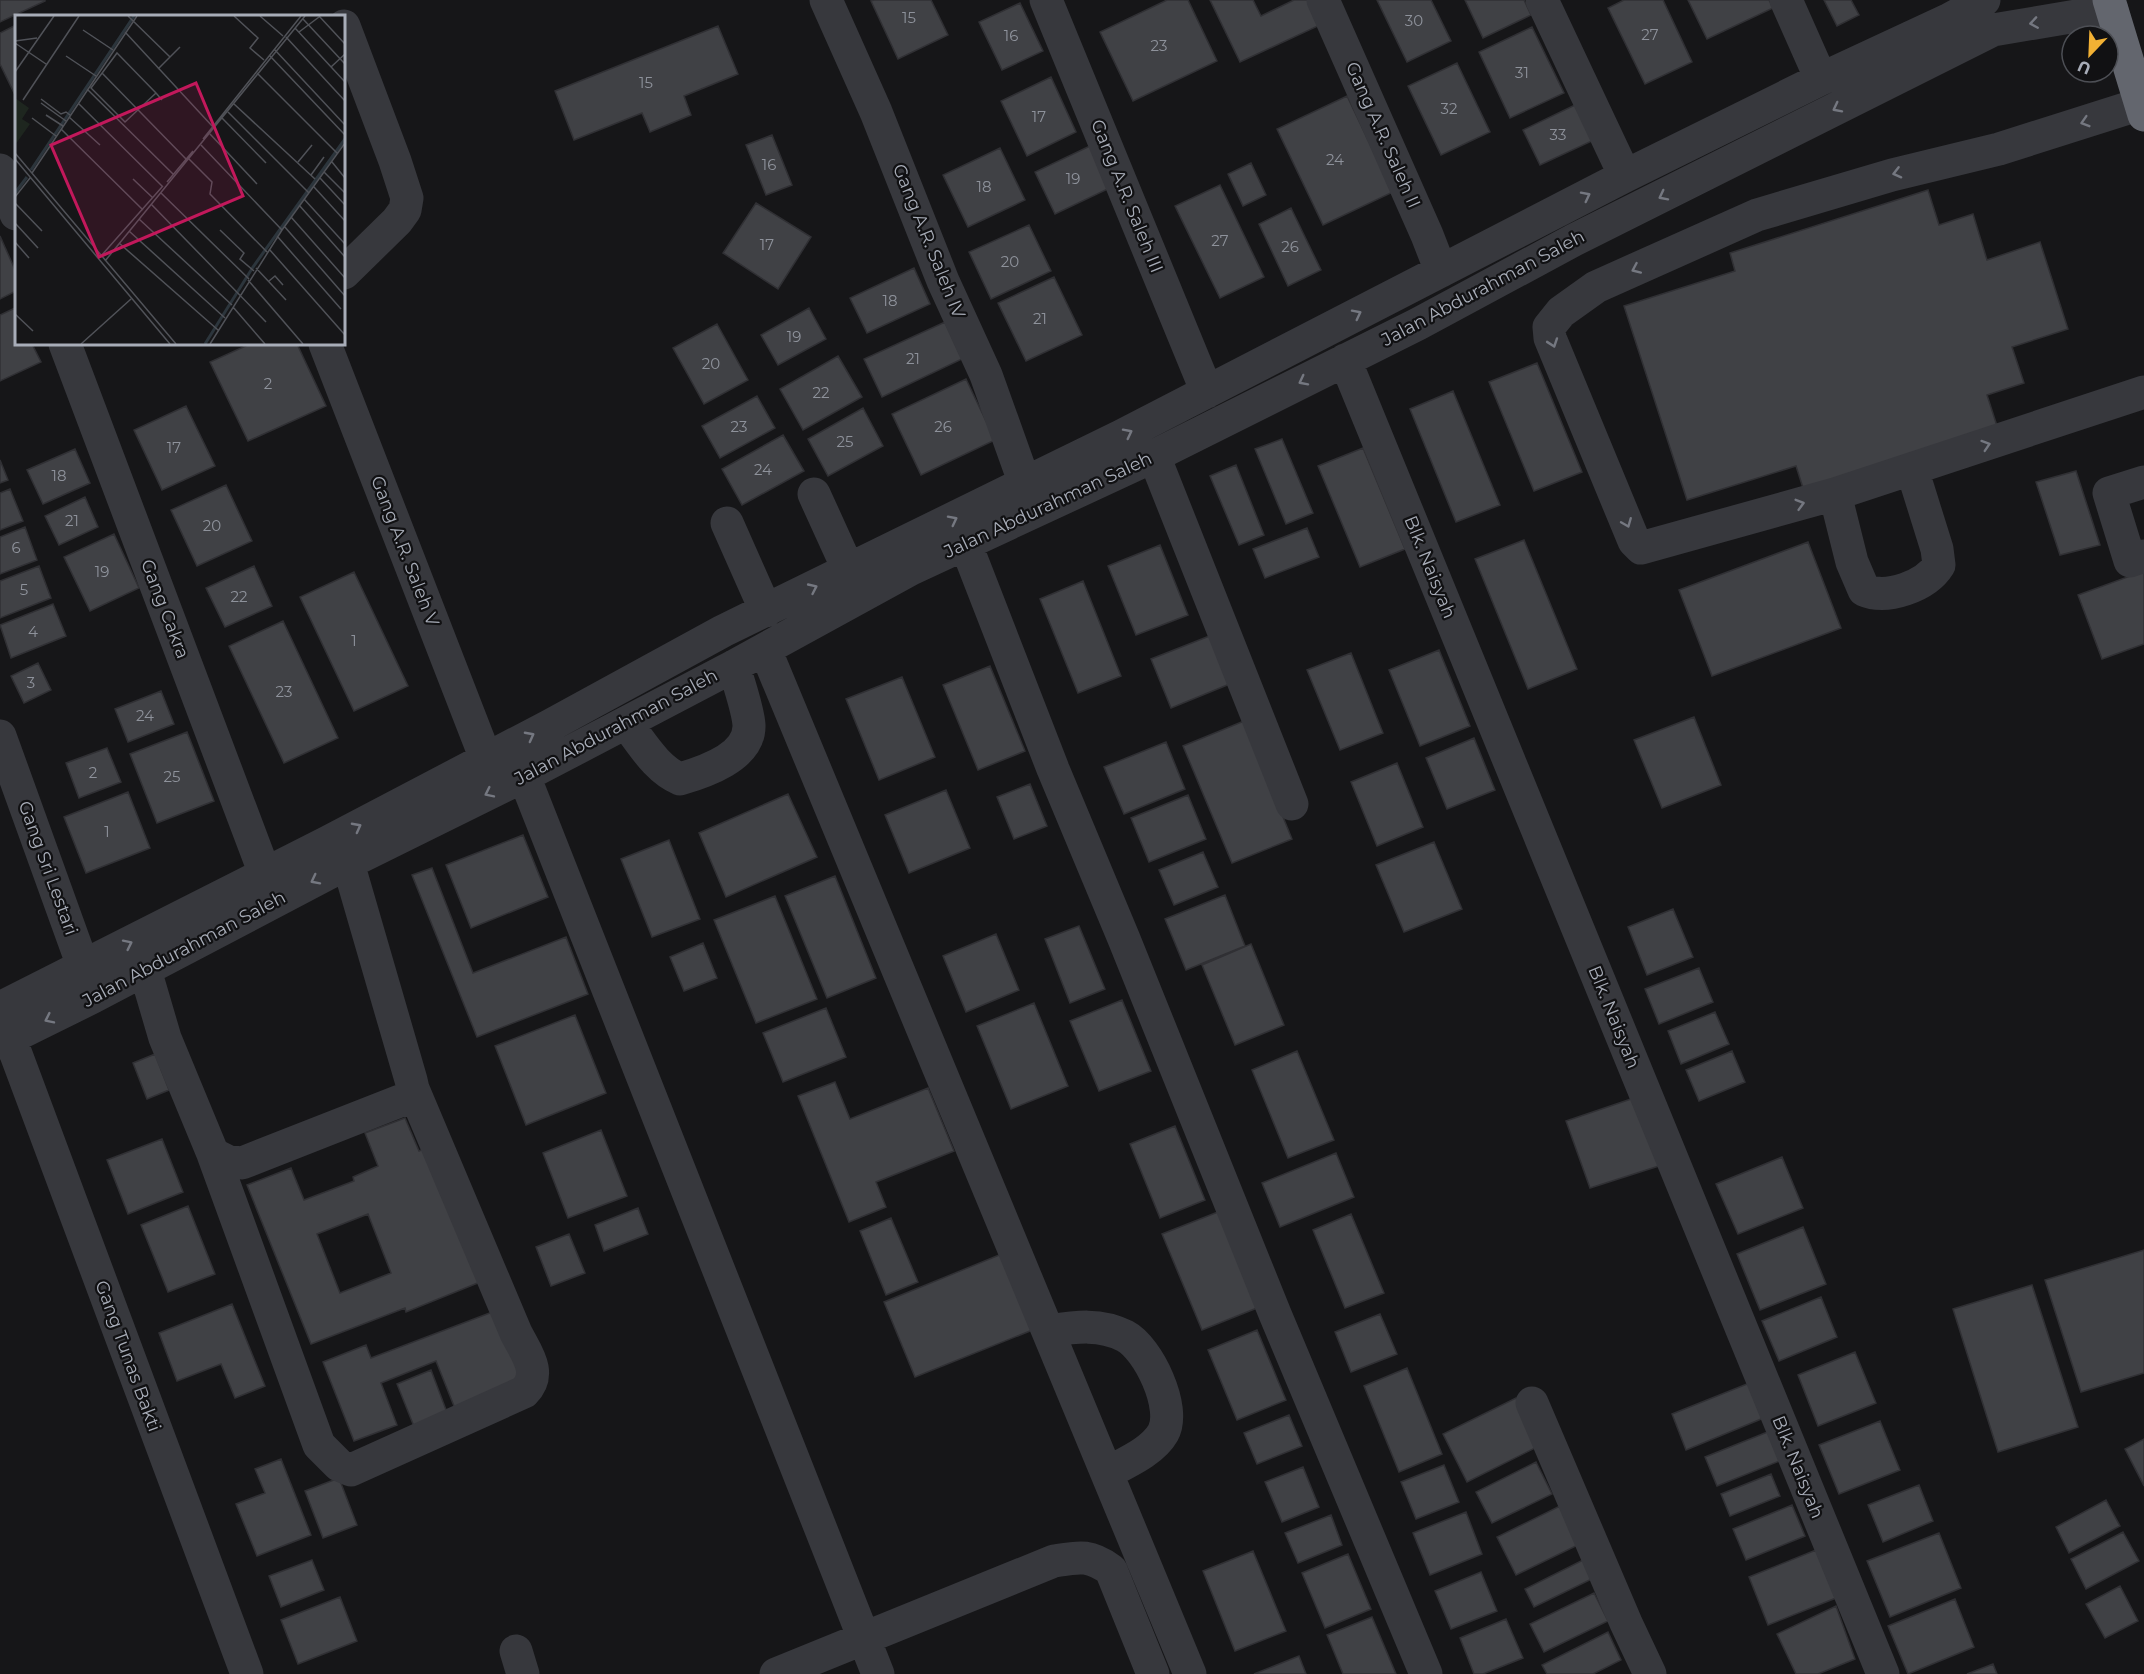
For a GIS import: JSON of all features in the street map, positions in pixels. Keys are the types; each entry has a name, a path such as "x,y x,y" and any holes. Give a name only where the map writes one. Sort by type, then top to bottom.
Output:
{"highway":[{"path":"2111,5 2142,109"}],"street":[{"path":"334,0 340,15"},
{"name":"Gang A.R. Saleh IV","path":"826,0 876,112 943,280 986,375 1025,484"},
{"name":"Gang A.R. Saleh III","path":"1046,0 1207,392"},
{"name":"Gang A.R. Saleh II","path":"1323,0 1428,235 1441,271"},
{"path":"1542,0 1625,176"},
{"path":"1786,0 1821,79"},
{"name":"Jalan Abdurahman Saleh","path":"3,1030 83,966 486,759 723,631 849,571 966,545 1154,456 1418,324 1574,240 1867,76 1984,0"},
{"name":"Jalan Abdurahman Saleh","path":"3,1030 145,970 348,863 626,723 765,650 1025,484 1625,176 1821,79 1867,76 1993,30 2111,5"},
{"path":"345,29 407,198 405,210 397,221 345,272"},
{"path":"2142,109 1999,149 1892,175 1757,215 1596,287 1553,319 1549,327 1550,338 1634,541 1641,548 1835,494 2144,392"},
{"path":"0,170 15,211"},
{"path":"1558,211 1596,287"},
{"name":"Gang Cakra","path":"65,345 265,874"},
{"name":"Gang A.R. Saleh V","path":"325,345 486,759"},
{"name":"Blk. Naisyah","path":"1345,360 1883,1674"},
{"path":"1154,456 1292,804"},
{"path":"1835,494 1852,562 1864,590 1875,595 1914,586 1933,575 1939,565 1937,549 1912,469"},
{"path":"2144,483 2109,493 2130,561 2144,556"},
{"path":"814,494 849,571"},
{"path":"727,523 766,611"},
{"path":"966,545 1053,769 1275,1314 1426,1674"},
{"path":"765,650 1191,1674"},
{"path":"626,723 656,762 670,775 680,779 713,769 731,756 746,740 749,726 734,666"},
{"name":"Gang Sri Lestari","path":"0,736 83,966"},
{"path":"524,776 878,1674"},
{"path":"145,970 165,1038 213,1154 319,1445 339,1465 351,1470 524,1392 531,1385 534,1377 529,1361 413,1089 348,863"},
{"name":"Gang Tunas Bakti","path":"3,1030 247,1674"},
{"path":"213,1154 226,1161 242,1163 410,1097 413,1089"},
{"path":"1048,1331 1080,1326 1102,1328 1125,1336 1138,1345 1164,1390 1168,1416 1163,1433 1149,1448 1107,1473"},
{"path":"1532,1403 1621,1612 1650,1674"},
{"path":"776,1674 1054,1561 1086,1556 1099,1561 1111,1570 1153,1674"}],"building":[{"path":"0,0 45,0 45,1 0,22"},
{"path":"931,0 948,35 898,59 871,1"},
{"path":"1167,0 1188,0 1217,61 1133,101 1100,32"},
{"path":"1210,0 1253,0 1261,16 1294,0 1308,0 1320,25 1240,62"},
{"path":"1377,0 1431,0 1451,41 1407,62"},
{"path":"1465,0 1524,0 1531,15 1483,38"},
{"path":"1624,0 1663,0 1692,62 1645,84 1608,8"},
{"path":"1688,0 1769,0 1773,8 1707,39"},
{"path":"1824,0 1851,0 1859,15 1837,26"},
{"path":"1020,3 1043,51 1002,70 979,22"},
{"path":"15,26 15,95 0,64 0,33"},
{"path":"718,26 738,74 684,96 691,115 650,132 642,113 574,140 555,91"},
{"path":"1532,27 1564,93 1510,118 1479,52"},
{"path":"1457,63 1490,132 1441,155 1408,86"},
{"path":"1051,77 1076,132 1027,156 1001,101"},
{"path":"1347,96 1393,192 1323,225 1277,129"},
{"path":"1577,104 1594,140 1540,165 1523,130"},
{"path":"772,135 792,185 766,195 746,145"},
{"path":"1092,145 1112,187 1055,214 1035,172"},
{"path":"1000,148 1025,200 968,227 943,175"},
{"path":"1251,163 1266,195 1243,206 1228,174"},
{"path":"1220,185 1264,277 1220,298 1175,206"},
{"path":"1928,190 1939,225 1973,214 1987,260 2040,242 2068,329 2012,347 2024,383 1987,395 1998,429 1804,491 1796,466 1687,500 1624,306 1735,271 1730,253"},
{"path":"756,203 811,237 778,289 723,253"},
{"path":"1291,208 1321,270 1288,286 1259,224"},
{"path":"1029,225 1051,271 991,299 969,252"},
{"path":"0,236 15,270 15,292 0,299"},
{"path":"914,268 930,304 867,333 850,298"},
{"path":"1054,277 1082,335 1026,361 998,303"},
{"path":"15,308 15,345 32,345 41,362 0,381 0,315"},
{"path":"809,308 826,339 778,365 761,335"},
{"path":"945,322 962,359 882,397 864,359"},
{"path":"717,324 748,380 704,404 673,348"},
{"path":"248,345 297,345 326,406 248,441 210,362"},
{"path":"838,356 862,397 803,430 780,389"},
{"path":"1537,363 1582,472 1534,491 1489,382"},
{"path":"966,379 995,440 921,475 892,414"},
{"path":"1453,391 1500,505 1456,522 1410,409"},
{"path":"757,396 775,428 720,458 702,426"},
{"path":"186,406 215,466 162,490 134,430"},
{"path":"863,408 883,446 828,476 808,439"},
{"path":"783,435 804,471 742,505 722,469"},
{"path":"1282,439 1313,513 1286,524 1255,449"},
{"path":"1363,448 1405,549 1360,567 1318,466"},
{"path":"75,449 90,483 43,504 27,470"},
{"path":"0,460 8,480 0,483"},
{"path":"1236,465 1264,535 1239,545 1210,476"},
{"path":"2076,471 2100,545 2060,555 2036,482"},
{"path":"226,485 252,541 197,566 171,510"},
{"path":"10,489 23,521 0,530 0,493"},
{"path":"85,497 98,527 59,545 45,516"},
{"path":"25,527 37,560 0,574 0,537"},
{"path":"1307,528 1319,557 1265,578 1253,549"},
{"path":"114,534 139,588 90,611 64,557"},
{"path":"1524,540 1577,669 1528,689 1475,559"},
{"path":"1808,542 1841,628 1712,676 1679,590"},
{"path":"1160,545 1188,615 1136,635 1108,566"},
{"path":"39,566 51,598 0,618 0,581"},
{"path":"254,566 272,606 225,627 206,588"},
{"path":"2144,571 2144,644 2102,659 2078,595"},
{"path":"354,572 408,686 354,711 300,597"},
{"path":"1083,581 1121,676 1078,693 1040,599"},
{"path":"53,604 66,636 11,658 0,625"},
{"path":"283,621 338,738 284,763 229,646"},
{"path":"1217,633 1237,681 1171,708 1151,659"},
{"path":"1439,650 1470,726 1420,746 1389,670"},
{"path":"1351,653 1383,733 1340,750 1307,670"},
{"path":"38,663 51,690 24,703 11,676"},
{"path":"990,666 1025,751 978,770 943,685"},
{"path":"902,677 935,757 879,780 846,699"},
{"path":"161,691 174,724 128,742 115,709"},
{"path":"1694,717 1721,785 1662,808 1634,740"},
{"path":"1244,721 1292,839 1232,863 1183,746"},
{"path":"187,732 214,801 157,823 130,754"},
{"path":"1474,738 1495,790 1447,809 1426,758"},
{"path":"1166,742 1185,789 1124,814 1104,767"},
{"path":"107,748 121,782 79,798 66,763"},
{"path":"1397,763 1423,827 1377,846 1351,782"},
{"path":"1030,784 1047,826 1014,839 997,797"},
{"path":"946,790 970,848 909,873 885,815"},
{"path":"128,792 150,848 86,873 64,817"},
{"path":"788,794 817,857 726,897 699,833"},
{"path":"1188,795 1206,839 1149,862 1131,818"},
{"path":"523,835 548,897 471,928 446,865"},
{"path":"669,840 700,919 652,937 621,859"},
{"path":"1434,842 1462,909 1404,932 1376,865"},
{"path":"1203,852 1218,887 1174,905 1159,870"},
{"path":"432,868 473,973 566,937 588,994 477,1037 412,875"},
{"path":"835,876 876,978 827,998 785,896"},
{"path":"1225,895 1245,946 1186,970 1165,919"},
{"path":"775,896 817,999 756,1023 714,920"},
{"path":"1673,909 1693,957 1647,975 1628,927"},
{"path":"1079,926 1105,989 1070,1003 1045,939"},
{"path":"996,934 1019,990 966,1012 943,956"},
{"path":"703,943 717,978 684,991 670,957"},
{"path":"1251,944 1284,1025 1235,1045 1202,965"},
{"path":"1699,968 1713,1002 1659,1024 1645,989"},
{"path":"1122,1000 1151,1071 1099,1091 1070,1021"},
{"path":"1034,1003 1068,1086 1011,1109 977,1026"},
{"path":"826,1008 846,1057 783,1082 763,1033"},
{"path":"1715,1012 1729,1044 1681,1064 1668,1031"},
{"path":"575,1015 606,1093 526,1125 495,1046"},
{"path":"1297,1051 1334,1140 1288,1158 1252,1070"},
{"path":"1732,1051 1745,1082 1699,1101 1686,1070"},
{"path":"155,1054 169,1090 147,1099 133,1063"},
{"path":"835,1082 850,1119 928,1088 954,1151 876,1182 886,1207 849,1222 798,1096"},
{"path":"1634,1098 1662,1165 1590,1188 1566,1121"},
{"path":"405,1118 419,1151 442,1142 495,1276 406,1312 405,1308 311,1344 247,1185 291,1168 304,1200 354,1181 353,1177 378,1166 365,1133","holes":["368,1214 391,1273 340,1293 317,1234"]},
{"path":"1175,1126 1205,1200 1160,1218 1130,1144"},
{"path":"601,1130 627,1196 568,1218 543,1153"},
{"path":"162,1139 183,1192 128,1214 107,1160"},
{"path":"1336,1153 1354,1197 1280,1227 1262,1183"},
{"path":"1782,1157 1803,1208 1738,1234 1716,1184"},
{"path":"188,1206 215,1274 168,1292 141,1225"},
{"path":"638,1208 648,1234 604,1251 595,1225"},
{"path":"1228,1208 1267,1304 1202,1330 1162,1234"},
{"path":"1351,1214 1384,1293 1345,1308 1313,1230"},
{"path":"891,1218 918,1282 886,1295 860,1231"},
{"path":"1803,1227 1826,1284 1760,1310 1737,1254"},
{"path":"569,1234 585,1273 551,1286 536,1247"},
{"path":"2144,1250 2144,1373 2081,1392 2045,1280"},
{"path":"1009,1251 1040,1327 915,1377 884,1302"},
{"path":"2032,1285 2078,1427 1998,1452 1953,1309"},
{"path":"1821,1297 1837,1337 1779,1361 1762,1321"},
{"path":"232,1304 265,1386 235,1398 221,1364 177,1381 159,1333"},
{"path":"495,1311 525,1384 456,1411 436,1361 381,1383 397,1425 354,1441 323,1362 366,1345 371,1358"},
{"path":"1380,1314 1397,1354 1351,1372 1335,1332"},
{"path":"1257,1330 1286,1400 1237,1420 1208,1350"},
{"path":"1855,1352 1876,1403 1818,1426 1798,1375"},
{"path":"1407,1368 1442,1454 1399,1472 1364,1386"},
{"path":"431,1370 448,1415 415,1429 397,1384"},
{"path":"1752,1382 1766,1417 1686,1450 1672,1414"},
{"path":"1516,1398 1539,1446 1467,1482 1443,1434"},
{"path":"1289,1415 1302,1446 1257,1464 1244,1433"},
{"path":"1880,1421 1900,1470 1839,1494 1819,1445"},
{"path":"1775,1429 1787,1458 1717,1486 1705,1457"},
{"path":"2144,1439 2144,1486 2125,1449"},
{"path":"281,1459 311,1535 257,1556 236,1504 265,1493 255,1469"},
{"path":"1536,1462 1552,1494 1492,1523 1476,1492"},
{"path":"1444,1465 1459,1502 1416,1519 1401,1482"},
{"path":"1303,1467 1319,1507 1282,1522 1265,1482"},
{"path":"1771,1474 1780,1496 1730,1516 1721,1494"},
{"path":"339,1478 357,1525 323,1538 305,1491"},
{"path":"1919,1485 1933,1521 1883,1542 1868,1505"},
{"path":"2106,1500 2120,1526 2069,1553 2056,1527"},
{"path":"1792,1505 1805,1536 1746,1560 1733,1529"},
{"path":"1560,1506 1580,1544 1516,1575 1497,1537"},
{"path":"1466,1512 1482,1554 1430,1575 1413,1533"},
{"path":"1331,1515 1342,1545 1298,1563 1285,1533"},
{"path":"2123,1532 2139,1561 2086,1589 2071,1559"},
{"path":"1939,1533 1961,1588 1890,1617 1867,1561"},
{"path":"1816,1550 1836,1598 1768,1625 1749,1577"},
{"path":"1253,1551 1286,1631 1235,1651 1203,1571"},
{"path":"1348,1554 1371,1609 1325,1628 1302,1573"},
{"path":"1589,1557 1598,1576 1534,1607 1525,1589"},
{"path":"312,1560 324,1590 281,1607 269,1576"},
{"path":"1481,1572 1497,1611 1451,1629 1435,1591"},
{"path":"2120,1586 2138,1621 2105,1638 2086,1604"},
{"path":"1594,1593 1608,1621 1544,1652 1530,1624"},
{"path":"340,1597 357,1641 298,1664 281,1620"},
{"path":"1955,1599 1974,1647 1908,1674 1888,1626"},
{"path":"1836,1606 1855,1659 1818,1674 1796,1674 1777,1634"},
{"path":"1372,1617 1396,1674 1343,1674 1327,1635"},
{"path":"1506,1619 1523,1658 1483,1674 1474,1674 1460,1638"},
{"path":"1608,1632 1621,1660 1593,1674 1547,1674 1542,1665"},
{"path":"1299,1656 1306,1674 1254,1674"},
{"path":"1993,1664 1997,1674 1967,1674"}]}
